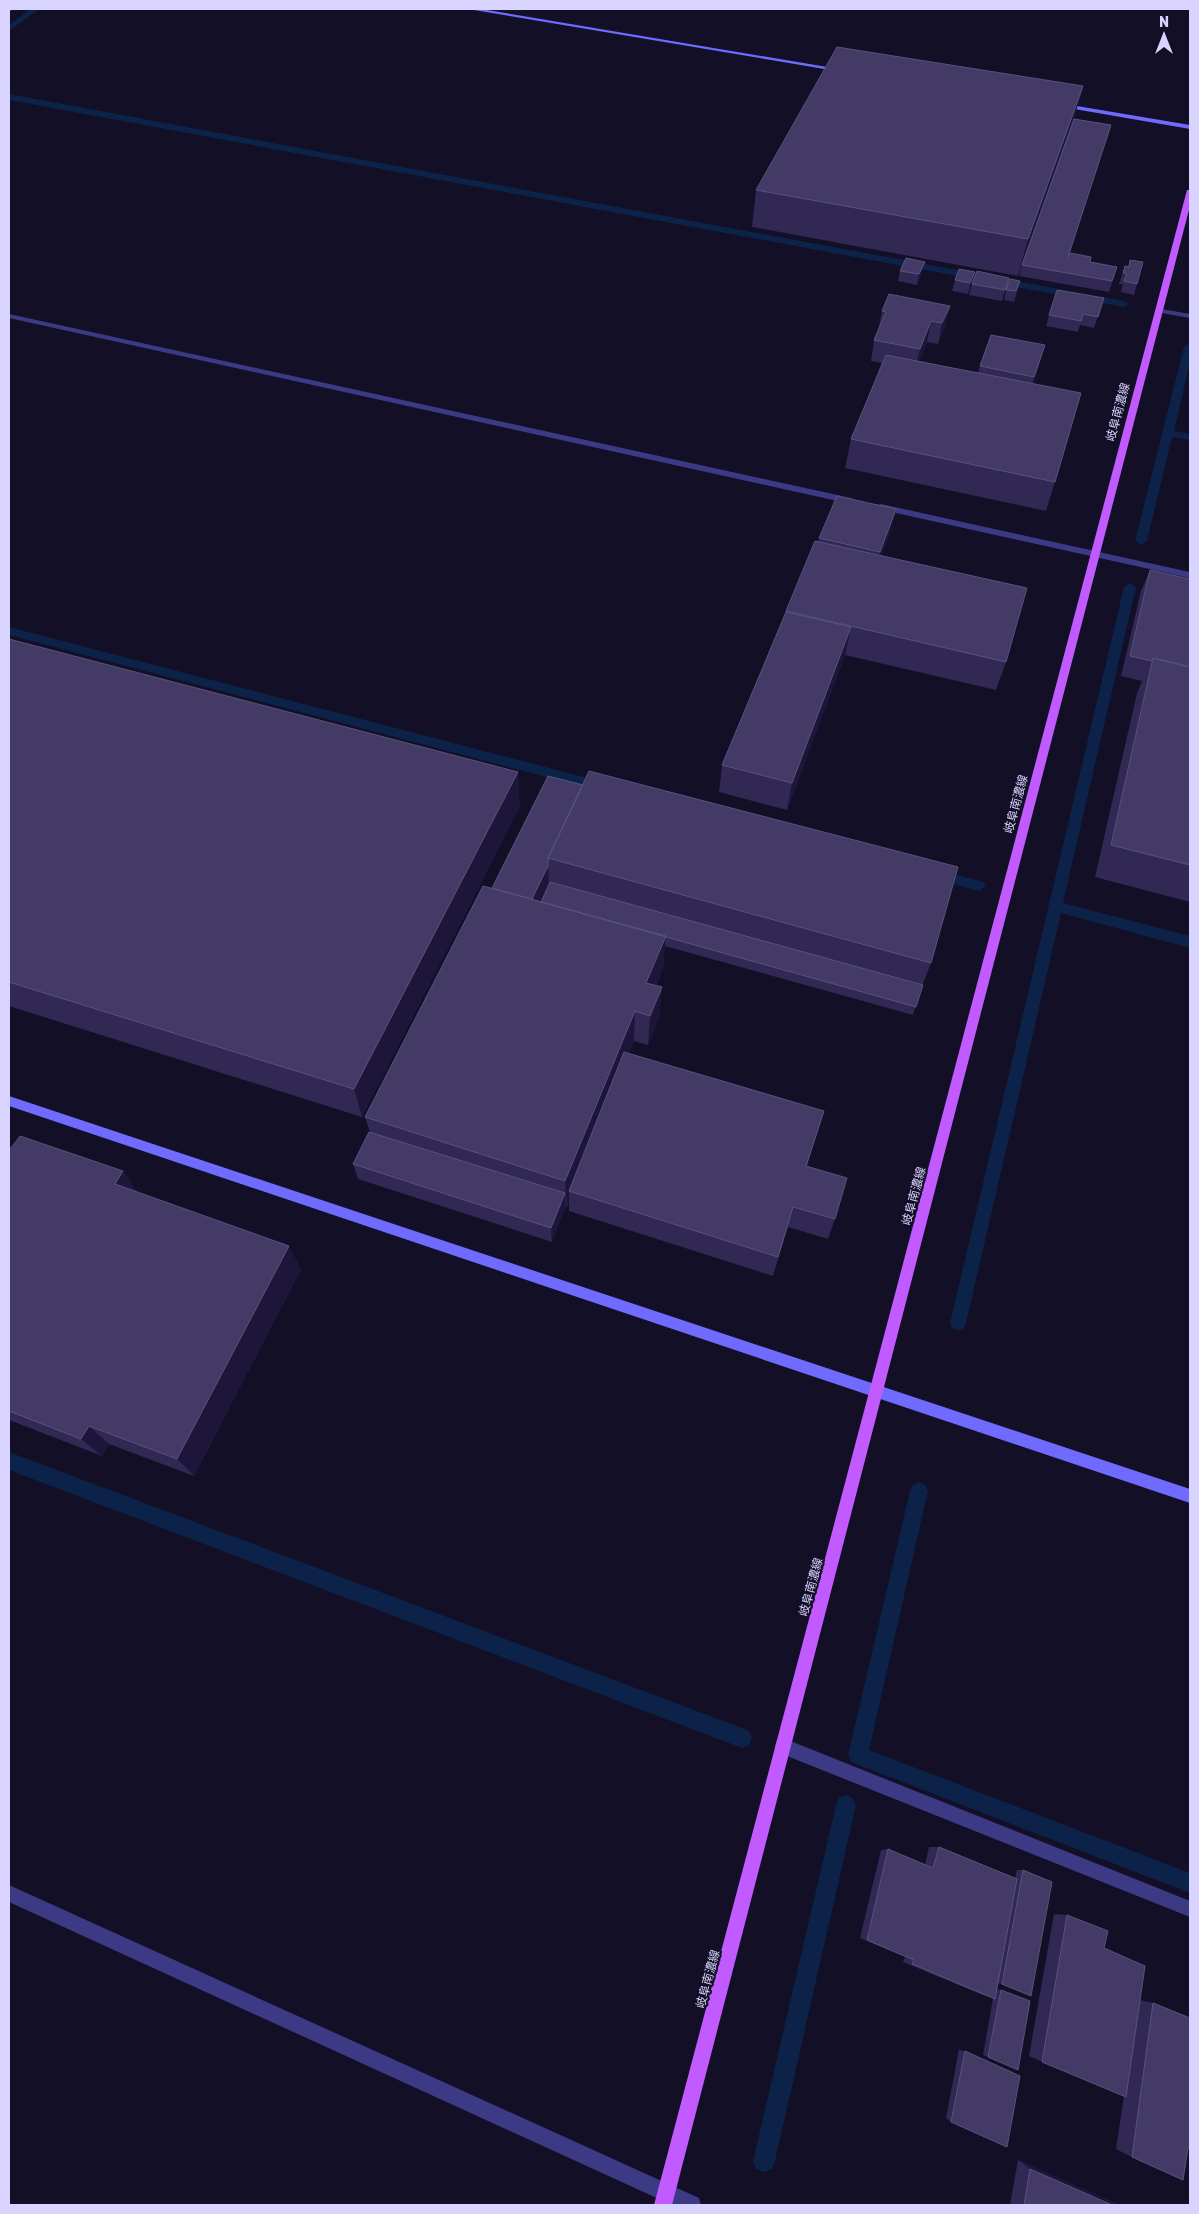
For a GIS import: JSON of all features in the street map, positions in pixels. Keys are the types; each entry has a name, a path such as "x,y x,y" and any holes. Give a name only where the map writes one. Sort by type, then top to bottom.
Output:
{"main road":[{"name":"岐阜南濃線","path":"664,2199 878,1391 1190,192"}],"street":[{"path":"471,9 855,72"},
{"path":"1052,104 1190,127"},
{"path":"1159,310 1190,316"},
{"path":"9,316 862,503"},
{"path":"872,506 1190,575"},
{"path":"9,1101 1190,1496"},
{"path":"783,1746 1190,1910"},
{"path":"9,1894 664,2199 692,2205"}],"building":[{"path":"837,47 1083,86 1028,239 756,190"},
{"path":"1074,119 1111,125 1068,257 1070,253 1091,257 1090,262 1117,267 1112,281 1022,265"},
{"path":"906,258 925,262 919,274 900,271"},
{"path":"1130,260 1143,262 1137,284 1124,281 1127,274 1123,273 1125,266 1129,267"},
{"path":"959,269 975,272 970,283 955,280"},
{"path":"977,271 1009,278 1005,290 972,284"},
{"path":"1010,279 1020,281 1016,291 1006,290"},
{"path":"1057,290 1104,298 1098,317 1083,314 1081,321 1049,315"},
{"path":"889,294 950,306 942,323 931,321 920,349 874,340 886,312 882,311"},
{"path":"991,335 1045,345 1034,377 980,366"},
{"path":"886,355 1081,393 1055,482 851,439"},
{"path":"837,496 896,509 880,552 819,538"},
{"path":"815,541 1027,588 1006,662 786,611"},
{"path":"1150,570 1190,579 1190,667 1153,658 1152,661 1130,656"},
{"path":"786,612 851,627 792,783 722,765"},
{"path":"9,639 518,772 354,1089 9,982"},
{"path":"1153,658 1190,667 1190,865 1111,845"},
{"path":"589,771 958,867 931,963 548,858"},
{"path":"548,776 583,785 548,858 548,866 532,899 492,888"},
{"path":"550,882 923,985 916,1007 541,902"},
{"path":"483,886 666,936 646,983 662,987 650,1016 635,1011 565,1181 365,1117"},
{"path":"624,1052 824,1111 806,1166 847,1178 835,1219 793,1207 778,1257 569,1191"},
{"path":"369,1132 565,1193 551,1228 353,1164"},
{"path":"20,1136 123,1171 115,1184 289,1246 177,1459 89,1426 81,1439 9,1411 9,1148"},
{"path":"939,1847 1017,1879 995,1999 912,1964 914,1960 867,1940 888,1849 933,1868"},
{"path":"1023,1870 1052,1882 1031,1996 1002,1984"},
{"path":"1067,1915 1108,1931 1104,1948 1145,1966 1126,2097 1042,2062"},
{"path":"1001,1990 1030,2001 1018,2070 988,2057"},
{"path":"1153,2003 1190,2018 1190,2149 1188,2148 1183,2180 1132,2157"},
{"path":"965,2051 1020,2076 1007,2147 951,2122"},
{"path":"1030,2169 1112,2205 1024,2205"}],"waterway":[{"path":"9,29 35,9"},
{"path":"9,97 1124,304"},
{"path":"1141,541 1189,347"},
{"path":"1168,433 1190,437"},
{"path":"1055,906 1130,587"},
{"path":"9,631 603,787"},
{"path":"934,874 979,886"},
{"path":"958,1323 1055,906"},
{"path":"1055,906 1190,942"},
{"path":"9,1461 742,1738"},
{"path":"919,1491 858,1755 1190,1883"},
{"path":"764,2161 846,1805"}]}
